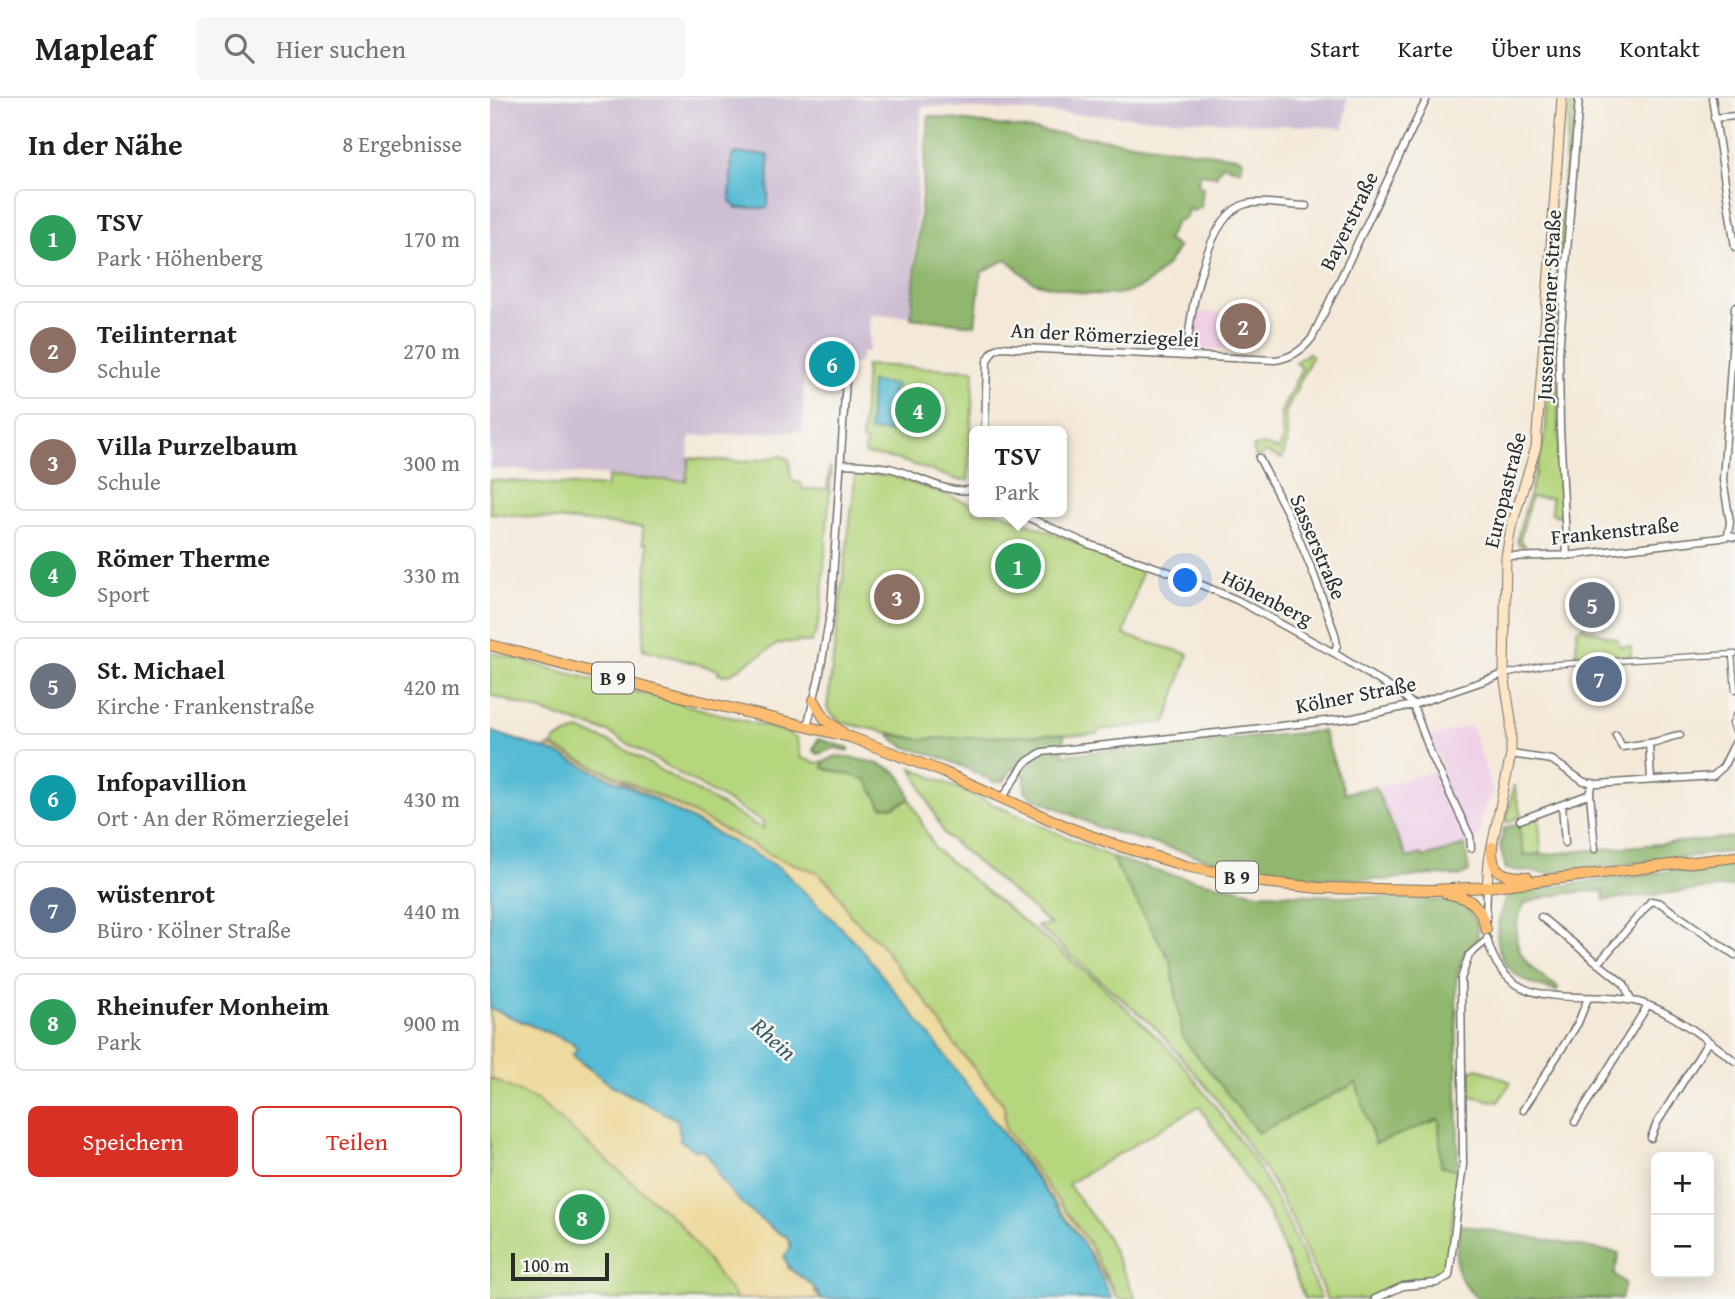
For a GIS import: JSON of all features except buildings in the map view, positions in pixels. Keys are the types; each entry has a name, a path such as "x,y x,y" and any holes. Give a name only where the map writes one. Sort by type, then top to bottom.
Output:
{"main road":[{"name":"Europastraße","path":"1487,887 1487,870 1511,754 1511,720 1504,674 1506,557 1511,528 1536,447 1562,98"},
{"name":"B 9","path":"490,645 849,737 943,772 1113,844 1154,858 1226,875 1319,888 1432,891 1487,887 1735,856"},
{"path":"814,700 825,719 849,737"},
{"path":"1492,847 1493,863 1504,875 1545,880"},
{"path":"1432,891 1470,900 1480,910 1487,935"}],"street":[{"name":"Bayerstraße","path":"1296,354 1312,338 1427,98"},
{"name":"Jussenhovener Straße","path":"1567,556 1559,354 1579,98"},
{"path":"1712,98 1735,247"},
{"path":"1714,118 1735,116"},
{"path":"1187,356 1193,297 1214,240 1230,214 1245,204 1306,206"},
{"path":"1735,307 1723,480 1731,537 1735,543"},
{"name":"An der Römerziegelei","path":"985,426 987,361 993,351 1000,347 1275,360 1296,354"},
{"path":"807,727 831,609 847,364"},
{"path":"1726,445 1735,447"},
{"name":"Sasserstraße","path":"1259,457 1310,565 1335,634 1337,645 1334,653"},
{"path":"842,464 891,469 951,489 969,490"},
{"name":"Höhenberg","path":"1028,517 1088,544 1178,575 1237,600 1395,689 1413,705"},
{"name":"Frankenstraße","path":"1506,557 1567,556 1731,537"},
{"path":"1734,655 1735,690"},
{"name":"Kölner Straße","path":"1002,799 1025,763 1049,750 1320,722 1413,705 1504,674 1544,664 1734,655"},
{"path":"1413,705 1429,748 1470,836 1471,848"},
{"path":"1735,716 1732,723 1735,732"},
{"path":"1616,735 1622,747 1662,742 1671,736 1681,735"},
{"path":"1649,743 1651,780"},
{"path":"1511,754 1552,760 1584,782 1592,783 1713,776 1723,767 1735,743"},
{"path":"1592,783 1590,794 1595,849"},
{"path":"1520,820 1590,794"},
{"path":"1562,805 1565,843"},
{"path":"1487,887 1487,935 1502,972 1514,983 1537,994 1631,1000 1648,1005 1671,1016 1735,1061"},
{"path":"1598,964 1651,901 1660,903 1735,955"},
{"path":"1541,917 1624,984 1631,1000"},
{"path":"1375,1299 1403,1286 1436,1283 1449,1276 1462,1165 1461,979 1469,955 1487,935"},
{"path":"1523,1110 1578,1023 1588,998"},
{"path":"1575,1122 1648,1005"},
{"path":"1651,1139 1657,1123 1707,1042"}],"shaded area":[{"path":"490,98 1347,98 1344,128 922,106 911,316 870,315 869,350 861,352 861,359 857,364 847,364 846,370 831,370 830,377 804,375 803,431 690,436 686,481 490,468"},
{"path":"1193,311 1249,317 1249,331 1241,330 1241,334 1237,334 1236,349 1190,349"},
{"path":"1471,725 1493,792 1482,815 1480,834 1475,842 1424,857 1420,854 1407,858 1375,787 1444,769 1429,738"}],"green space":[{"path":"1570,98 1575,98 1556,331 1561,513 1558,516 1552,513 1551,498 1531,497 1520,540 1526,547 1518,544 1517,539 1545,437"},
{"path":"929,116 1237,157 1243,160 1241,170 1222,165 1216,176 1201,174 1197,183 1203,188 1201,207 1194,211 1188,209 1186,217 1176,222 1167,240 1178,247 1168,264 1143,285 1115,294 1081,293 1032,281 1007,259 981,272 975,325 911,318"},
{"path":"1309,353 1312,356 1285,414 1288,441 1282,459 1265,452 1261,457 1256,457 1253,447 1264,445 1279,450 1283,438 1280,414 1302,368 1295,362"},
{"path":"866,365 974,370 968,480 958,480 900,460 865,454 866,441 862,441"},
{"path":"781,456 789,459 791,479 801,483 802,489 827,489 830,467 831,472 821,611 816,632 811,643 798,641 778,644 728,675 718,674 719,670 643,649 648,544 643,543 642,527 490,513 490,480 606,487 608,477 686,481 689,458 745,462"},
{"path":"856,473 893,476 969,503 969,517 1012,517 1142,569 1124,635 1188,654 1166,722 1099,730 1097,734 918,739 840,722 827,709"},
{"path":"1584,626 1588,630 1618,639 1619,646 1631,647 1631,656 1576,659 1577,630"},
{"path":"490,652 786,732 797,739 801,758 816,763 824,762 823,768 866,779 894,807 910,799 935,849 1098,982 1182,1064 1259,1168 1287,1220 1321,1299 1305,1299 1269,1214 1199,1106 1068,1184 1107,1237 1136,1299 1118,1299 1088,1242 1005,1128 1004,1105 954,1044 925,1000 898,969 882,945 850,915 834,889 817,872 777,858 673,803 553,747 554,740 579,730 613,743 763,829 763,822 608,732 490,695"},
{"path":"1323,731 1345,793 1375,787 1407,858 1421,854 1424,857 1465,845 1469,872 1461,876 1427,875 1385,880 1311,877 1243,869 1100,828 1029,795 1025,790 1025,776 1012,768 1004,781 995,782 946,759 905,746 889,734 918,739 1064,734 1063,755"},
{"path":"818,739 849,748 849,751 835,748 818,754 813,750"},
{"path":"836,756 871,762 896,773 904,782 910,799 894,807 882,807 866,779 823,768 824,762"},
{"path":"912,768 1111,857 1171,962 1183,1038 1356,1083 1439,1119 1441,1166 1458,1170 1448,1256 1443,1272 1431,1278 1412,1278 1365,1299 1327,1299 1291,1217 1270,1178 1216,1098 1157,1029 1037,926 1051,925 944,834"},
{"path":"1514,785 1521,816 1506,822"},
{"path":"1539,818 1541,854 1524,855 1518,823"},
{"path":"1518,824 1524,855 1735,837 1735,851 1546,873 1506,869 1500,846 1504,828"},
{"path":"1111,857 1167,874 1258,893 1451,901 1466,905 1477,924 1478,937 1461,960 1456,980 1458,1170 1441,1166 1439,1119 1375,1144 1356,1083 1258,1133 1183,1038 1171,962"},
{"path":"1735,863 1735,886 1604,900 1603,891 1573,892 1524,904 1518,918 1517,943 1527,962 1558,987 1557,991 1519,977 1503,960 1497,936 1504,901 1512,892"},
{"path":"490,1067 598,1135 752,1299 490,1299"},
{"path":"1477,1068 1511,1082 1498,1102 1467,1095 1468,1072"},
{"path":"1461,1225 1619,1253 1614,1275 1625,1283 1621,1299 1478,1299 1463,1282 1457,1265"}],"sand":[{"path":"549,746 673,803 777,858 817,872 835,889 850,915 882,945 898,969 925,1000 954,1044 1004,1105 1005,1128 1088,1242 1118,1299 1084,1244 1025,1161 857,944 780,868 621,781 620,783 547,750"},
{"path":"490,1008 573,1043 577,1049 572,1056 611,1085 678,1120 701,1149 709,1154 722,1181 772,1229 787,1237 791,1247 788,1268 814,1286 815,1293 822,1299 737,1299 678,1222 537,1100 490,1078"}],"water":[{"path":"735,153 769,157 766,208 736,208 730,201 732,156"},
{"path":"871,382 897,385 891,392 899,396 902,407 891,407 889,432 869,431"},
{"name":"Rhein","path":"490,731 556,753 652,798 780,868 857,944 939,1047 1084,1244 1112,1299 822,1299 812,1285 787,1263 784,1257 791,1247 787,1237 761,1220 736,1197 701,1149 695,1151 680,1140 678,1120 611,1085 572,1055 577,1049 573,1043 490,1008"}],"place":[{"name":"Teilinternat","path":"1243,326"},
{"name":"Infopavillion","path":"832,364"},
{"name":"Römer Therme","path":"918,410"},
{"name":"TSV","path":"1018,566"},
{"name":"Villa Purzelbaum","path":"897,597"},
{"name":"St. Michael","path":"1592,605"},
{"name":"wüstenrot","path":"1599,679"},
{"name":"Rheinufer Monheim","path":"582,1217"}]}
